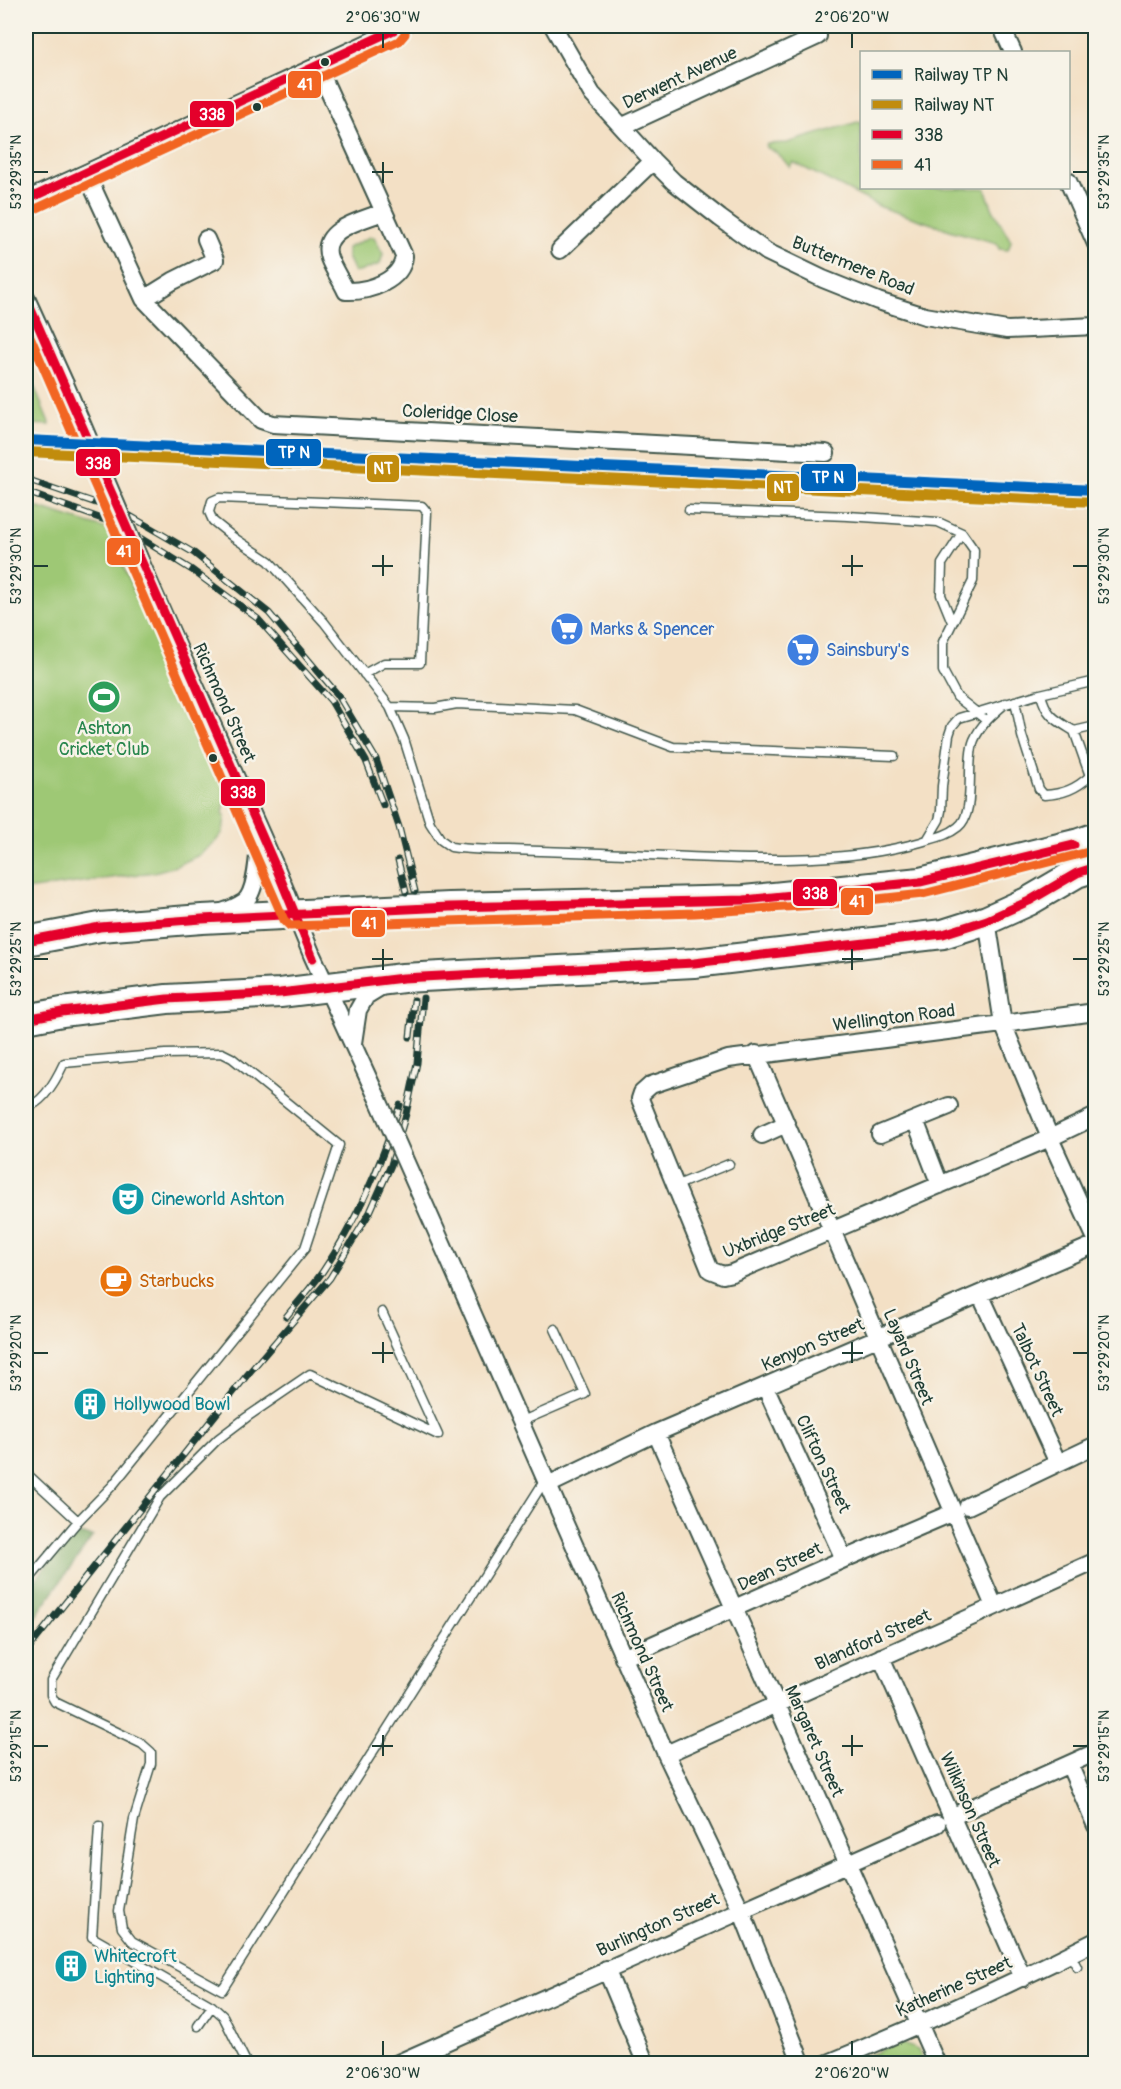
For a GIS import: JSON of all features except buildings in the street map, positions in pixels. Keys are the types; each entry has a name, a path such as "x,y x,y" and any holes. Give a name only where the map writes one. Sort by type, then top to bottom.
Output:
{"highway":[{"path":"26,941 100,927 202,919 449,907 744,900 883,887 920,882 1079,843 1095,837"},
{"path":"26,1019 167,999 280,993 402,978 694,963 943,934 987,920 1029,901 1077,873 1095,867"}],"street":[{"name":"Buttermere Road","path":"553,26 592,94 653,161 674,182 766,252 823,279 878,301 925,316 1007,330 1095,326"},
{"path":"1001,26 1012,51"},
{"path":"26,200 397,27"},
{"name":"Derwent Avenue","path":"623,126 818,36"},
{"path":"317,65 404,256 399,273 359,291 346,291 328,257 329,239 343,228 383,212"},
{"path":"560,250 653,161"},
{"name":"Coleridge Close","path":"86,173 144,299 261,420 273,424 826,453"},
{"path":"1070,187 1095,244"},
{"path":"144,299 214,260 206,239"},
{"name":"Richmond Street","path":"26,298 326,986 447,1255 623,1658 741,1910 802,2064"},
{"path":"202,919 245,901 256,876 260,831"},
{"path":"987,920 1003,1024 1095,1239"},
{"path":"353,1044 358,1010 366,996 402,978"},
{"name":"Wellington Road","path":"698,1067 756,1054 1095,1012"},
{"name":"Layard Street","path":"756,1054 879,1338 961,1509 994,1606"},
{"name":"Uxbridge Street","path":"698,1067 651,1085 642,1093 640,1099 710,1270 717,1274 732,1273 1050,1138 1095,1116"},
{"path":"880,1134 949,1106"},
{"path":"915,1120 940,1185"},
{"path":"762,1135 786,1124"},
{"name":"Kenyon Street","path":"547,1482 1095,1244"},
{"name":"Talbot Street","path":"980,1294 1058,1463"},
{"name":"Clifton Street","path":"765,1386 844,1559"},
{"name":"Margaret Street","path":"656,1433 937,2064"},
{"name":"Dean Street","path":"623,1658 961,1509 1095,1445"},
{"name":"Blandford Street","path":"666,1754 1095,1561"},
{"name":"Wilkinson Street","path":"881,1657 944,1820 1023,1978"},
{"name":"Burlington Street","path":"396,2064 1095,1752"},
{"path":"1069,1764 1095,1826"},
{"name":"Katherine Street","path":"826,2064 920,2025 1023,1978 1074,1961 1095,1941"},
{"path":"606,1969 646,2064"}],"lane":[{"path":"364,674 384,663 420,663 427,512 422,506 219,498 212,501 209,512 213,521 269,561 324,621 364,674 390,707 404,739 430,823 441,840 451,847 742,858 812,857 860,854 927,840 948,834 962,825 968,810 970,754 974,739 986,720 1011,702"},
{"path":"689,510 938,522 962,533 974,550 973,581 943,642 943,671 957,697 986,720"},
{"path":"952,622 940,595 942,564 962,533"},
{"path":"927,840 939,820 949,735 952,726 959,718 1095,681"},
{"path":"1011,702 1039,789 1044,795 1058,794 1078,788 1093,776 1074,731 1052,717 1044,707 1041,694"},
{"path":"390,707 435,708 457,704 575,710 673,747 894,756"},
{"path":"1074,731 1095,726"},
{"path":"26,1107 32,1106 55,1082 64,1063 165,1054 222,1053 232,1058 339,1145 305,1248 113,1485 78,1521 26,1583"},
{"path":"675,1186 729,1164"},
{"path":"382,1312 438,1435 310,1374 218,1439 160,1497 51,1680 51,1695 55,1702 142,1744 151,1752 151,1764 134,1819 119,1911 122,1928 132,1941 222,1990 547,1482"},
{"path":"520,1422 585,1394 555,1329"},
{"path":"26,1473 78,1521"},
{"path":"99,1826 92,1937 212,2006 224,2016 248,2064"},
{"path":"198,2026 212,2006"}],"green space":[{"path":"860,121 860,189 985,189 993,210 1011,241 1008,250 999,249 997,243 881,207 793,162 790,167 777,153 766,147 767,144 787,143"},
{"path":"374,237 383,254 380,264 354,272 347,257 347,248"},
{"path":"26,367 50,425 26,424"},
{"name":"Ashton Cricket Club","path":"26,504 107,529 144,614 223,780 225,800 223,815 225,816 223,832 199,855 176,866 154,872 26,890"},
{"path":"71,1534 93,1536 26,1630 26,1592"},
{"path":"899,2042 918,2050 925,2063 851,2064"}],"railway":[{"path":"26,479 125,513 194,553 269,613 338,695 376,759 399,827 415,891"},
{"path":"26,492 119,525 192,570 258,619 331,701 366,761 383,805"},
{"path":"398,860 406,892"},
{"path":"26,1652 248,1374 330,1278 370,1212 391,1165 406,1114 417,1063 423,998"},
{"path":"410,1037 414,1000"},
{"path":"286,1317 319,1277 347,1232 377,1170 400,1105"}],"transit line":[{"name":"338","path":"26,200 394,30 392,26"},
{"name":"41","path":"31,211 399,41 405,34 405,26"},
{"name":"338","path":"26,298 277,870 313,958"},
{"name":"41","path":"26,327 284,920 290,926 695,913 831,904 923,894 1096,850"},
{"path":"26,440 1096,490"},
{"name":"338","path":"26,941 100,927 202,919 449,907 744,900 920,882 1074,845"},
{"name":"338","path":"26,1019 62,1012 167,999 280,993 403,978 694,963 943,934 987,920 1029,901 1077,873 1096,867"}],"rail line":[{"name":"NT","path":"26,452 1095,502"}],"place":[{"name":"Marks & Spencer","path":"567,629"},
{"name":"Sainsbury's","path":"803,650"},
{"name":"Ashton Cricket Club","path":"104,697"},
{"name":"Cineworld Ashton","path":"128,1199"},
{"name":"Starbucks","path":"116,1281"},
{"name":"Hollywood Bowl","path":"90,1404"},
{"name":"Whitecroft Lighting","path":"71,1966"}]}
